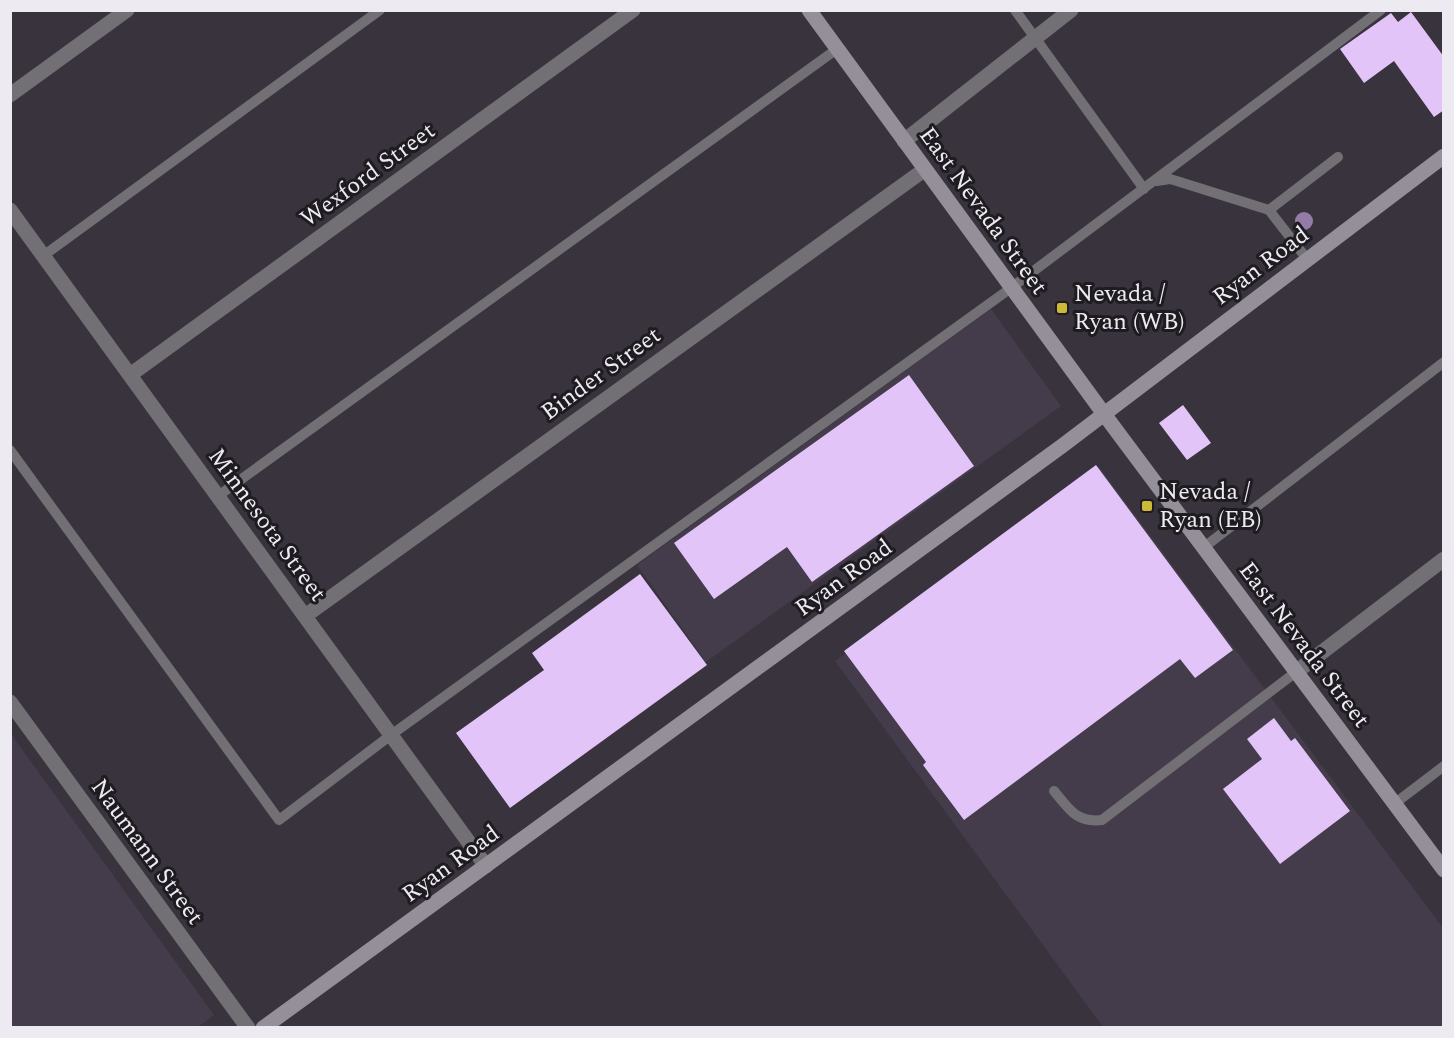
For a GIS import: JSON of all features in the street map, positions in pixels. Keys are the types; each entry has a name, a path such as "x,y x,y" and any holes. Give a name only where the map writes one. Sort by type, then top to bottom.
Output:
{"street":[{"path":"10,95 127,10"},
{"name":"Wexford Street","path":"130,375 633,10"},
{"name":"East Nevada Street","path":"809,10 924,170 1443,870"},
{"path":"904,141 1071,10"},
{"name":"Ryan Road","path":"263,1028 1104,414 1443,156"},
{"name":"Binder Street","path":"305,616 924,170"},
{"name":"Minnesota Street","path":"10,210 486,866"},
{"path":"1296,672 1443,559"},
{"name":"Naumann Street","path":"10,702 248,1028"}],"lane":[{"path":"44,256 380,10"},
{"path":"1015,10 1144,189"},
{"path":"10,450 279,820 392,735 1011,288 1381,10"},
{"path":"218,496 837,49"},
{"path":"1269,210 1338,157"},
{"path":"1144,189 1161,179 1170,179 1269,210 1307,259"},
{"path":"1203,548 1443,362"},
{"path":"1054,791 1070,810 1087,822 1102,820 1296,672"},
{"path":"1394,804 1443,766"}],"shaded area":[{"path":"991,309 1061,406 706,662 637,565"},
{"path":"1099,467 1443,928 1443,1027 1103,1027 835,661"},
{"path":"11,734 214,1015 198,1027 11,1027"}],"building":[{"path":"1411,12 1444,57 1444,110 1434,117 1394,61 1364,83 1340,49 1391,13 1398,22"},
{"path":"909,375 974,466 812,582 787,547 714,599 674,543"},
{"path":"1183,405 1211,443 1187,460 1159,423"},
{"path":"1096,465 1233,650 1195,678 1180,659 964,820 923,765 926,762 844,651"},
{"path":"640,574 707,665 510,808 456,733 544,670 532,653"},
{"path":"1274,718 1291,741 1295,738 1350,811 1280,864 1223,789 1262,759 1247,739"}],"place":[{"name":"Nevada / Ryan (WB)","path":"1062,308"},
{"name":"Nevada / Ryan (EB)","path":"1147,506"}]}
